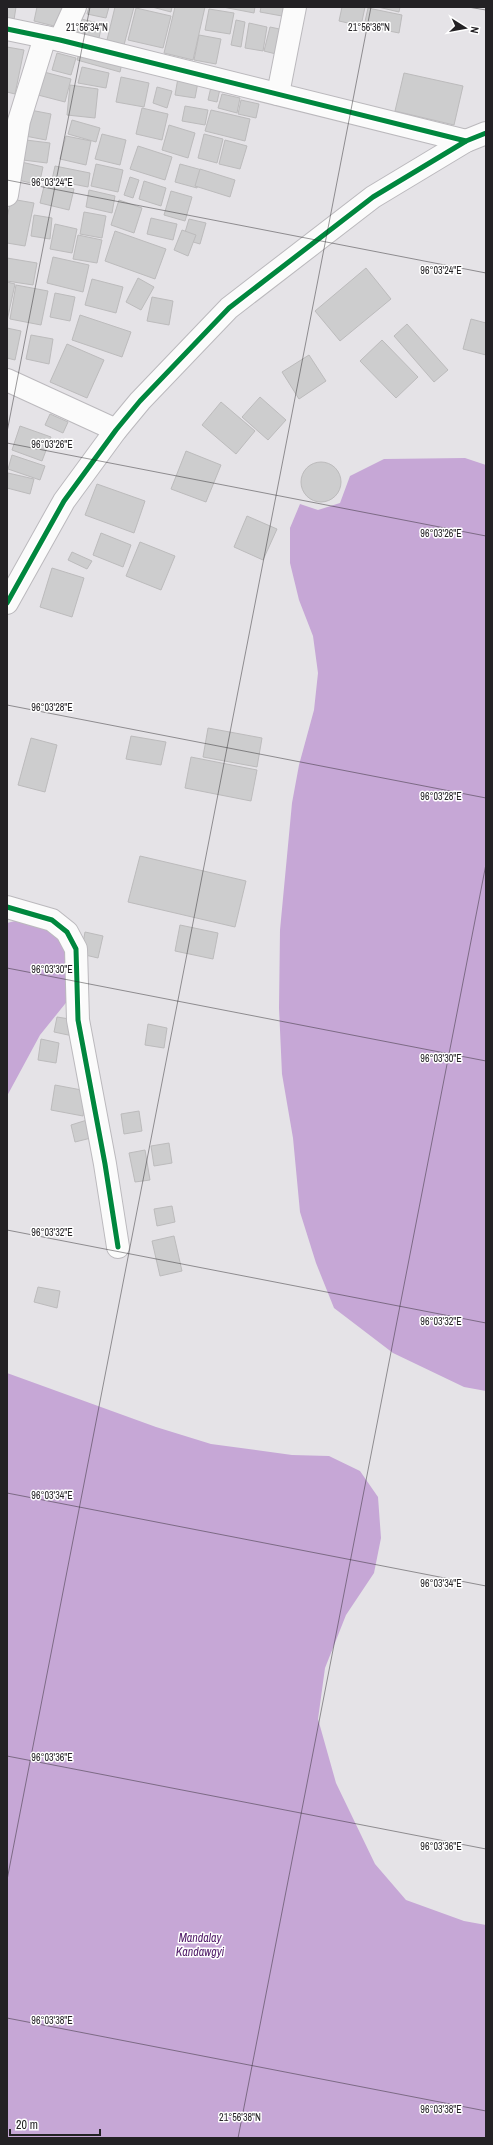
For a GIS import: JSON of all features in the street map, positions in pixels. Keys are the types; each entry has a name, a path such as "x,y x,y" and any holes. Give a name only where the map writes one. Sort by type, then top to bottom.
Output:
{"street":[{"path":"7,195 19,121 53,38 74,7"},
{"path":"278,94 295,7"},
{"path":"7,29 53,38 466,141"},
{"path":"7,603 64,501 116,430 140,401 229,308 373,197 466,141 486,133"},
{"path":"7,380 116,430"},
{"path":"7,907 52,920 67,932 76,949 78,1020 93,1096 118,1247"}],"water":[{"path":"465,458 486,465 486,1391 464,1387 393,1353 334,1308 316,1263 300,1212 293,1138 282,1074 279,1008 280,930 292,803 299,765 314,710 318,673 313,636 299,600 290,563 290,528 300,504 318,510 340,503 350,476 384,459"},
{"path":"19,920 46,924 62,939 70,963 69,999 40,1035 7,1096 7,923"},
{"name":"Mandalay Kandawgyi","path":"7,1373 156,1427 211,1444 292,1455 329,1456 360,1471 378,1497 381,1538 374,1573 346,1615 325,1668 318,1719 336,1783 375,1864 406,1900 464,1921 486,1925 486,2138 7,2138"}],"building":[{"path":"7,7 16,7 14,20 7,19"},
{"path":"37,7 63,7 58,27 34,21"},
{"path":"89,7 109,7 106,18 87,14"},
{"path":"115,7 134,7 124,45 107,40"},
{"path":"152,7 172,7 171,12"},
{"path":"175,7 205,7 193,60 164,53"},
{"path":"223,7 255,7 254,13"},
{"path":"261,7 284,7 282,16 260,12"},
{"path":"342,7 365,7 361,26 339,21"},
{"path":"378,7 400,7 399,12"},
{"path":"136,8 171,16 163,48 128,40"},
{"path":"368,8 402,15 399,33 364,26"},
{"path":"209,9 234,13 230,34 205,30"},
{"path":"77,18 102,24 99,38 74,32"},
{"path":"236,20 245,22 241,47 231,45"},
{"path":"249,23 267,27 263,51 245,48"},
{"path":"270,27 289,31 284,56 264,51"},
{"path":"199,35 221,39 216,64 194,60"},
{"path":"7,47 24,50 15,94 7,92"},
{"path":"81,48 123,59 120,72 77,60"},
{"path":"57,53 76,58 71,75 52,70"},
{"path":"82,67 109,73 106,88 78,83"},
{"path":"44,72 71,79 65,102 38,95"},
{"path":"404,73 463,86 454,125 395,111"},
{"path":"121,77 149,83 144,107 116,102"},
{"path":"178,78 198,82 195,98 175,95"},
{"path":"70,85 98,89 95,118 67,115"},
{"path":"157,87 172,91 167,108 153,103"},
{"path":"211,87 220,89 217,102 208,100"},
{"path":"222,94 240,98 237,113 218,108"},
{"path":"241,100 259,104 256,118 238,114"},
{"path":"185,106 208,110 205,125 182,121"},
{"path":"142,108 168,114 162,140 136,134"},
{"path":"25,109 51,114 46,140 20,135"},
{"path":"211,110 250,119 245,141 205,131"},
{"path":"72,120 100,128 96,142 68,134"},
{"path":"169,125 195,133 188,158 162,150"},
{"path":"102,134 126,140 120,165 95,159"},
{"path":"204,134 223,139 217,163 198,158"},
{"path":"66,136 91,141 86,165 60,159"},
{"path":"18,139 50,143 47,163 15,159"},
{"path":"225,140 247,146 240,169 219,164"},
{"path":"138,146 172,157 165,180 130,169"},
{"path":"17,161 43,167 39,185 14,179"},
{"path":"96,164 123,170 118,192 91,186"},
{"path":"180,164 202,170 197,188 175,182"},
{"path":"55,166 90,173 88,187 52,180"},
{"path":"200,169 235,180 230,197 195,186"},
{"path":"130,177 139,180 133,198 124,195"},
{"path":"144,181 166,188 161,206 139,199"},
{"path":"45,182 74,189 69,210 40,203"},
{"path":"89,190 115,196 112,213 86,207"},
{"path":"171,191 192,197 185,221 164,215"},
{"path":"11,199 34,203 25,246 7,243 7,218"},
{"path":"119,200 142,208 134,233 111,225"},
{"path":"84,212 106,216 102,238 80,234"},
{"path":"34,215 52,218 50,239 31,236"},
{"path":"151,218 177,224 173,240 147,234"},
{"path":"189,219 206,223 200,244 183,239"},
{"path":"55,224 77,229 72,253 50,249"},
{"path":"182,230 196,235 188,256 174,250"},
{"path":"115,231 166,249 155,279 105,261"},
{"path":"78,235 102,240 97,263 73,259"},
{"path":"53,257 89,265 83,292 47,283"},
{"path":"7,258 37,263 33,285 7,281"},
{"path":"366,268 391,299 340,341 315,311"},
{"path":"138,278 154,287 141,310 126,302"},
{"path":"92,279 123,287 116,313 85,305"},
{"path":"7,282 15,284 7,321"},
{"path":"16,285 48,291 41,325 10,319"},
{"path":"55,293 75,297 70,321 50,317"},
{"path":"152,297 173,301 169,325 147,321"},
{"path":"80,315 131,332 122,357 72,340"},
{"path":"471,319 486,323 486,355 463,349"},
{"path":"407,324 448,370 434,382 394,336"},
{"path":"7,328 21,331 15,360 7,358"},
{"path":"31,335 53,339 49,364 26,359"},
{"path":"382,340 418,377 396,398 360,361"},
{"path":"67,344 104,360 87,398 50,382"},
{"path":"309,355 326,381 299,399 282,372"},
{"path":"260,397 286,420 268,440 242,417"},
{"path":"221,402 255,431 236,454 202,425"},
{"path":"50,414 68,422 63,433 45,425"},
{"path":"20,426 51,437 42,461 12,450"},
{"path":"186,451 221,465 206,502 171,489"},
{"path":"12,455 45,466 40,480 8,469"},
{"path":"317,462 325,462 332,465 338,471 341,482 338,493 332,499 325,502 317,502 310,499 304,493 301,486 301,478 304,471 310,465"},
{"path":"8,473 34,479 30,494 7,488"},
{"path":"97,484 145,501 134,533 85,515"},
{"path":"247,516 277,529 263,560 234,547"},
{"path":"101,533 131,545 123,567 93,555"},
{"path":"140,542 175,556 161,590 126,576"},
{"path":"72,552 92,561 87,569 68,560"},
{"path":"52,568 84,578 72,617 40,607"},
{"path":"208,728 262,738 257,767 203,757"},
{"path":"131,736 166,742 161,765 126,759"},
{"path":"31,738 57,745 45,792 18,785"},
{"path":"191,757 257,770 251,801 185,788"},
{"path":"140,856 246,881 235,927 128,902"},
{"path":"180,925 218,933 213,959 175,951"},
{"path":"85,932 103,936 98,958 81,954"},
{"path":"57,1017 76,1020 73,1036 54,1032"},
{"path":"148,1024 167,1028 164,1048 145,1045"},
{"path":"41,1039 59,1043 56,1063 38,1060"},
{"path":"55,1085 87,1091 83,1116 51,1110"},
{"path":"139,1111 142,1131 124,1134 121,1114"},
{"path":"87,1120 91,1138 75,1142 71,1125"},
{"path":"169,1143 172,1163 154,1166 151,1146"},
{"path":"145,1150 150,1180 135,1182 129,1153"},
{"path":"172,1206 175,1222 157,1226 154,1209"},
{"path":"174,1236 182,1271 160,1276 152,1241"},
{"path":"38,1287 60,1291 57,1308 34,1302"}],"cycle path":[{"path":"7,29 60,40 466,141"},
{"path":"7,603 64,501 116,430 140,401 229,308 373,197 466,141 486,133"},
{"path":"7,907 52,920 67,932 76,949 78,1020 105,1164 118,1247"}]}
